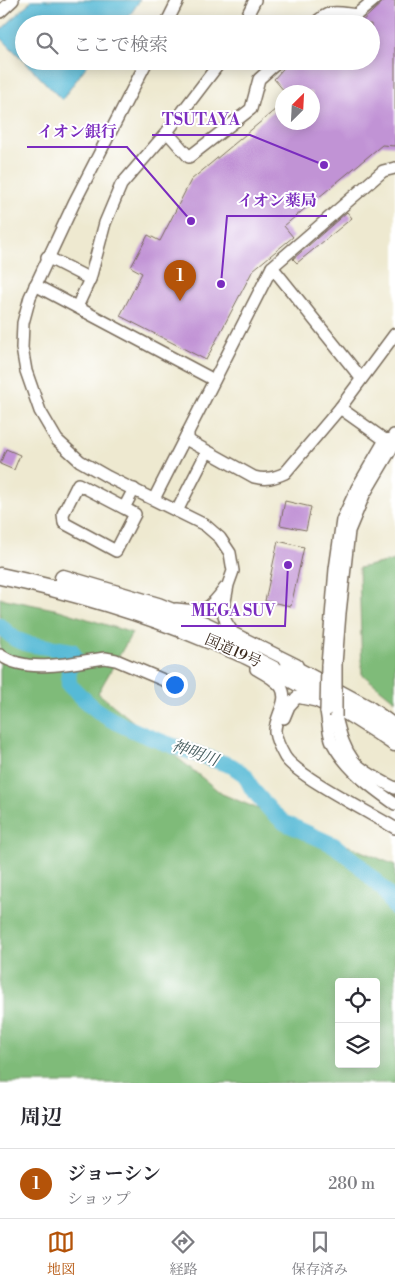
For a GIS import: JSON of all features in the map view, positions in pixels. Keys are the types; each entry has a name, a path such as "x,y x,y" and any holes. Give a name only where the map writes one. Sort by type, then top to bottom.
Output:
{"highway":[{"name":"国道19号","path":"0,566 53,576 158,606 207,626 317,680 367,708 395,728"},
{"name":"国道19号","path":"0,576 56,588 168,623 250,658 351,714 395,743"}],"street":[{"path":"0,12 13,0"},
{"path":"170,15 178,0"},
{"path":"248,15 255,0"},
{"path":"324,15 331,12 356,15 374,0"},
{"path":"142,70 34,285 23,323 22,348 26,371 40,411 58,440 80,461 205,525 220,538 230,554 233,570 223,612 232,633 311,673 317,680"},
{"path":"77,307 90,279 96,250 121,185 167,132 214,70"},
{"path":"167,132 190,157 251,109 259,79 269,70"},
{"path":"154,499 168,472 181,461 189,437 214,380 272,267 383,171 395,168"},
{"path":"70,269 77,268 96,250"},
{"path":"47,257 90,279"},
{"path":"272,267 361,378"},
{"path":"34,285 214,380"},
{"path":"189,437 207,452 254,477 273,478 285,473 340,408 361,378 393,339"},
{"path":"340,408 390,438 357,488 342,520 335,569 331,664 332,740 344,760 356,773 395,804"},
{"path":"177,511 207,452"},
{"path":"78,484 124,508 135,514 116,551 64,523 63,514 78,484"},
{"path":"124,508 134,489"},
{"path":"158,606 201,611 214,604 228,585"},
{"path":"168,623 179,636 229,656 270,677 281,688 284,697 275,730 279,745 286,759 306,775 395,828"},
{"path":"0,655 6,659 31,666 105,658 116,660 180,687"},
{"path":"395,748 341,714 316,701 298,697 289,706 281,724 284,747 303,767 321,780 395,822"},
{"path":"331,714 354,762 376,778 395,788"},
{"path":"356,773 395,796"}],"green space":[{"path":"395,560 395,701 362,674 359,568"},
{"path":"0,598 59,610 132,633 98,693 222,794 395,865 395,1083 0,1083"}],"water":[{"path":"32,0 140,0 130,15 17,15"},
{"path":"15,16 15,52 0,37 0,31"},
{"path":"33,70 84,70 62,100"}],"building":[{"path":"385,0 395,0 395,146 382,145 284,226 293,237 253,270 206,360 120,316 142,273 131,267 148,235 160,241 191,180 275,110 275,130 320,130 320,85 279,85 274,79 282,70 380,70 380,15 369,15"},
{"path":"347,212 352,218 297,263 293,259"},
{"path":"6,449 20,455 14,470 0,464"},
{"path":"285,501 311,507 306,530 280,525"},
{"path":"278,541 304,547 291,606 265,601"}],"waterway":[{"name":"神明川","path":"0,626 15,639 28,644 72,651 74,659 69,671 69,685 96,709 105,716 134,731 232,766 245,775 252,789 271,811 285,823 334,845 359,865 384,890 395,908"}],"place":[{"name":"TSUTAYA","path":"324,165"},
{"name":"イオン銀行","path":"191,221"},
{"name":"イオン薬局","path":"221,284"},
{"name":"ジョーシン","path":"180,301"},
{"name":"MEGA SUV","path":"288,565"}]}
